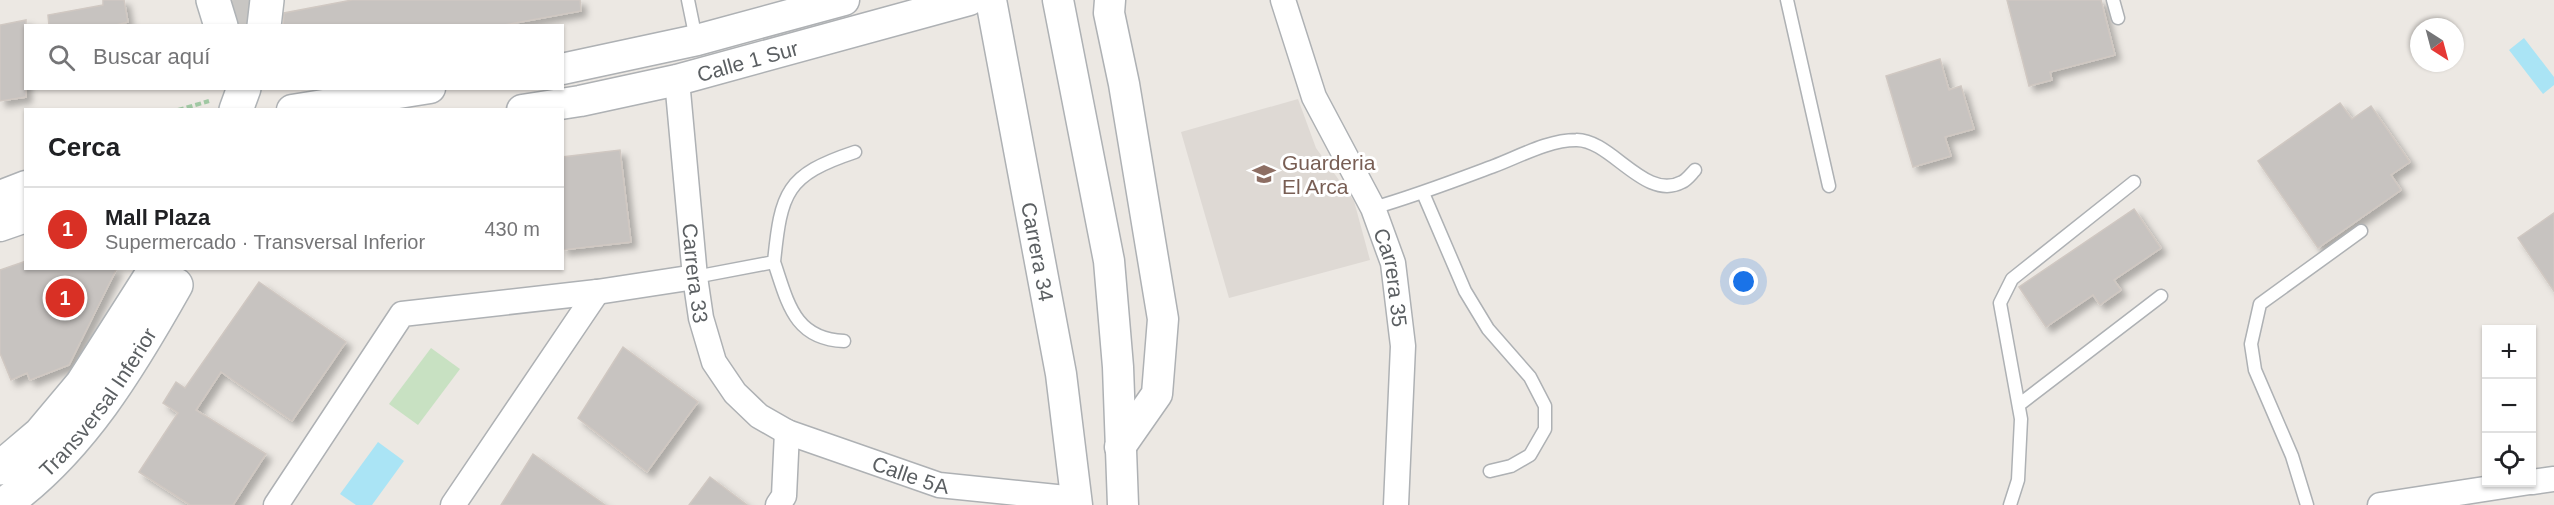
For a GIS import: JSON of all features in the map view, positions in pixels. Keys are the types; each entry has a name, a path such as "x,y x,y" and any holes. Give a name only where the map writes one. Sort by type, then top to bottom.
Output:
{"main road":[{"path":"213,0 220,24"},
{"path":"264,24 267,0"},
{"name":"Transversal Inferior","path":"0,468 40,434 166,277"},
{"name":"Transversal Inferior","path":"3,505 53,461 79,433 107,396 143,342 166,277"}],"street":[{"name":"Calle 1 Sur","path":"564,69 697,40 844,0"},
{"name":"Calle 1 Sur","path":"535,108 677,81 969,0"},
{"name":"Carrera 34","path":"991,0 1061,374 1076,502"},
{"path":"1058,0 1108,261 1118,367 1120,447 1127,505"},
{"path":"1110,0 1109,13 1124,84 1163,319 1157,394 1120,447"},
{"name":"Carrera 35","path":"1283,0 1314,97 1374,208 1394,263 1403,346 1396,505"},
{"name":"Carrera 33","path":"677,81 700,318 714,362 735,393 759,416 787,432"},
{"path":"305,108 417,90"},
{"path":"0,196 24,187"},
{"path":"0,226 24,218"},
{"path":"276,505 402,314 597,292 695,277"},
{"path":"453,505 597,292"},
{"path":"778,505 784,496 787,432"},
{"name":"Calle 5A","path":"787,432 964,497 1076,502"},
{"path":"2536,481 2554,479"},
{"path":"2380,505 2498,487"}],"lane":[{"path":"688,0 697,40"},
{"path":"1787,0 1829,186"},
{"path":"2113,0 2118,18"},
{"path":"1374,208 1422,193 1550,145 1578,140 1602,148 1639,176 1662,186 1681,183 1695,170"},
{"path":"844,341 826,340 810,332 795,317 774,262 778,225 785,199 801,176 824,163 855,152"},
{"path":"2010,505 2018,480 2020,404 2000,303 2012,279 2134,182"},
{"path":"1422,193 1465,291 1488,329 1530,377 1545,406 1545,429 1530,455 1511,466 1490,471"},
{"path":"2307,505 2292,456 2255,370 2251,345 2260,304 2361,231"},
{"path":"695,277 774,262"},
{"path":"2020,404 2161,296"}],"path":[{"path":"188,108 232,99"}],"shaded area":[{"name":"Guarderia El Arca","path":"1298,99 1316,148 1354,201 1370,260 1229,298 1181,132"}],"green space":[{"path":"431,348 460,369 418,425 389,404"}],"water":[{"path":"2524,38 2554,77 2554,85 2543,94 2509,50"},
{"path":"378,442 404,461 372,505 356,505 340,494"}],"building":[{"path":"103,0 124,0 128,22 49,24 48,15 103,5"},
{"path":"352,0 580,0 581,11 510,24 283,24 284,13"},
{"path":"2007,0 2101,0 2115,55 2050,72 2052,80 2029,86"},
{"path":"26,20 24,24 24,90 26,90 26,97 0,101 0,25"},
{"path":"1940,59 1949,90 1961,86 1974,129 1945,137 1951,156 1913,167 1886,76"},
{"path":"2340,103 2352,119 2371,106 2410,162 2391,175 2401,190 2318,248 2258,161"},
{"path":"620,150 631,242 564,250 564,157"},
{"path":"2134,209 2161,248 2114,280 2121,290 2100,305 2093,295 2046,327 2019,287"},
{"path":"2554,213 2554,291 2518,238"},
{"path":"24,262 24,270 116,270 69,365 30,380 27,373 11,380 0,353 0,270"},
{"path":"259,282 346,342 292,421 221,372 196,410 266,454 233,505 190,505 139,472 178,413 163,403 176,382 185,388"},
{"path":"623,347 698,402 647,472 578,418"},
{"path":"533,454 605,505 501,505"},
{"path":"710,477 747,505 689,505"}],"tunnel":[{"path":"234,0 236,24"}],"place":[{"name":"Guarderia El Arca","path":"1264,174"},
{"name":"Mall Plaza","path":"65,298"}]}
